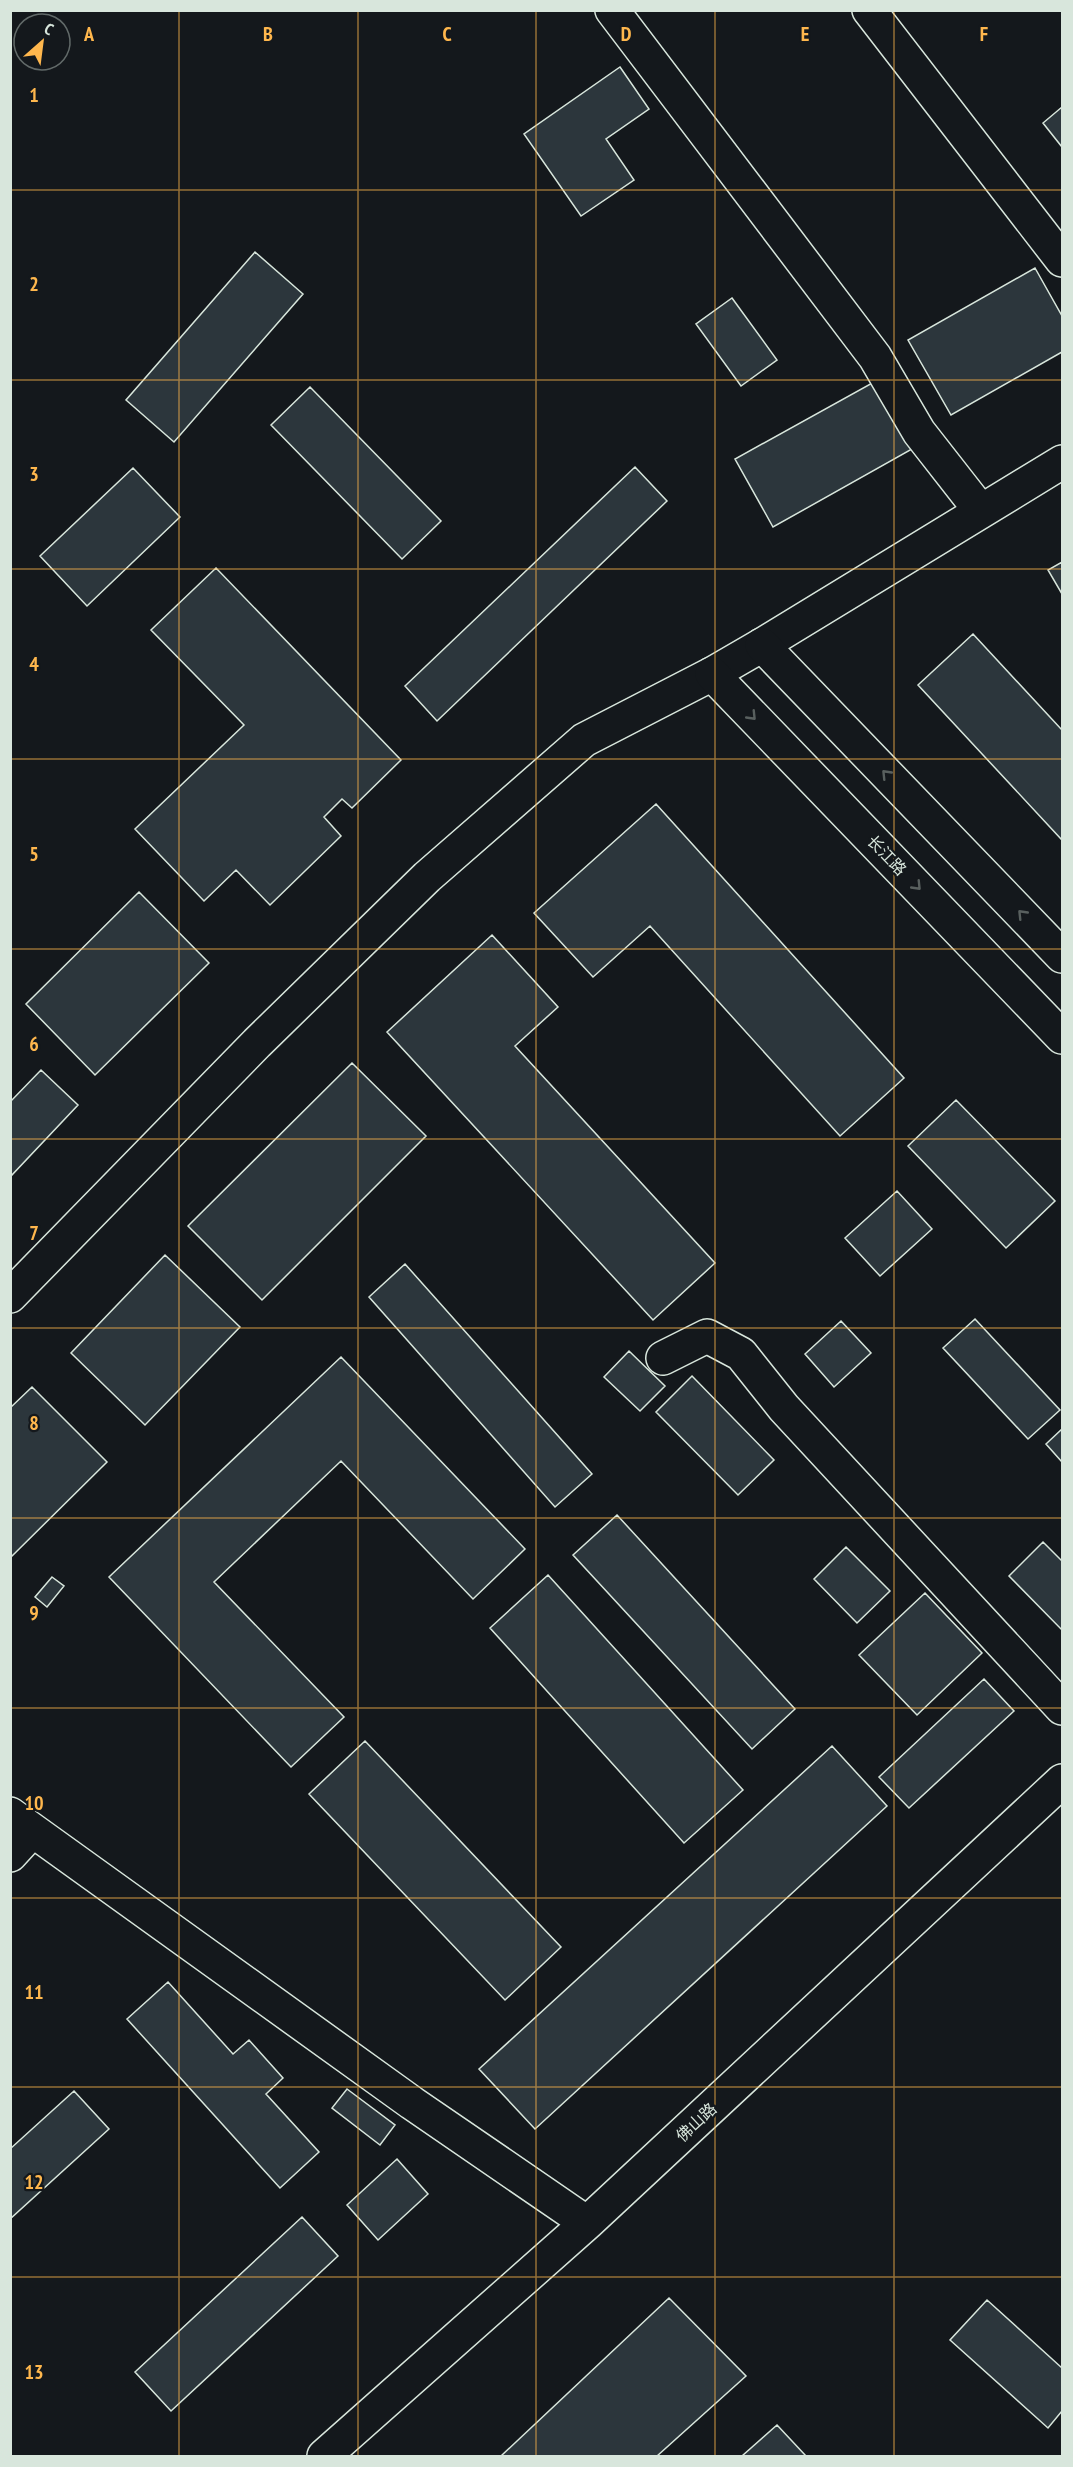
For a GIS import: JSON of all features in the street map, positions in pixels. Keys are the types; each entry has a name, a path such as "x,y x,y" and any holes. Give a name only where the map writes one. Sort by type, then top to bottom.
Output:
{"street":[{"path":"612,10 875,357 919,432 980,510"},
{"path":"869,10 1062,260"},
{"path":"10,1296 257,1043 427,877 584,740 712,674 762,645 1062,462"},
{"path":"762,645 1062,956"},
{"name":"长江路","path":"712,674 1062,1037"},
{"path":"663,1358 707,1336 741,1354 784,1408 1062,1708"},
{"name":"佛山路","path":"334,2453 587,2223 1062,1781"},
{"path":"18,1834 587,2223"}],"building":[{"path":"620,67 649,109 606,139 634,180 581,216 524,134"},
{"path":"1062,107 1062,147 1043,123"},
{"path":"255,252 303,294 174,442 126,400"},
{"path":"1035,268 1062,316 1062,352 951,415 908,340"},
{"path":"732,298 777,360 741,386 696,324"},
{"path":"874,382 912,449 773,527 735,459"},
{"path":"310,387 441,521 402,559 271,425"},
{"path":"635,467 667,501 437,721 405,686"},
{"path":"133,468 180,517 87,606 40,556"},
{"path":"1062,562 1062,594 1048,570"},
{"path":"216,568 401,760 352,808 342,799 324,817 341,836 270,905 236,870 204,901 135,829 244,725 151,630"},
{"path":"973,634 1062,730 1062,840 918,685"},
{"path":"656,804 904,1078 840,1136 650,926 593,977 534,913"},
{"path":"139,892 209,963 95,1075 26,1004"},
{"path":"492,935 558,1007 515,1046 715,1263 653,1320 387,1032"},
{"path":"352,1063 426,1136 262,1300 188,1226"},
{"path":"41,1070 78,1105 10,1177 10,1102"},
{"path":"956,1100 1055,1201 1006,1248 908,1146"},
{"path":"897,1191 932,1229 880,1276 845,1238"},
{"path":"165,1255 240,1327 145,1425 71,1353"},
{"path":"405,1264 592,1474 555,1507 369,1297"},
{"path":"975,1319 1060,1410 1028,1439 943,1348"},
{"path":"841,1321 871,1353 834,1387 805,1354"},
{"path":"629,1351 665,1386 640,1411 604,1377"},
{"path":"341,1357 525,1549 473,1599 341,1461 214,1582 344,1717 291,1767 109,1577"},
{"path":"692,1376 774,1460 738,1495 656,1412"},
{"path":"32,1387 107,1462 10,1558 10,1408"},
{"path":"1062,1429 1062,1462 1046,1444"},
{"path":"617,1515 795,1709 752,1749 573,1555"},
{"path":"1043,1542 1062,1561 1062,1630 1009,1576"},
{"path":"846,1547 890,1591 857,1623 814,1579"},
{"path":"548,1575 743,1790 684,1843 490,1628"},
{"path":"52,1577 64,1586 47,1607 35,1597"},
{"path":"925,1593 982,1653 917,1715 859,1655"},
{"path":"984,1679 1014,1711 909,1808 879,1777"},
{"path":"365,1741 561,1947 505,2000 309,1794"},
{"path":"832,1746 887,1806 535,2129 479,2069"},
{"path":"168,1982 233,2054 249,2040 283,2078 266,2094 319,2152 280,2188 127,2019"},
{"path":"347,2089 395,2125 380,2145 332,2108"},
{"path":"74,2091 109,2129 10,2219 10,2149"},
{"path":"397,2159 428,2194 378,2240 347,2205"},
{"path":"302,2217 338,2256 171,2411 135,2372"},
{"path":"669,2298 746,2376 657,2456 501,2456"},
{"path":"987,2300 1062,2368 1062,2411 1048,2428 950,2340"},
{"path":"777,2425 806,2456 742,2456"}]}
